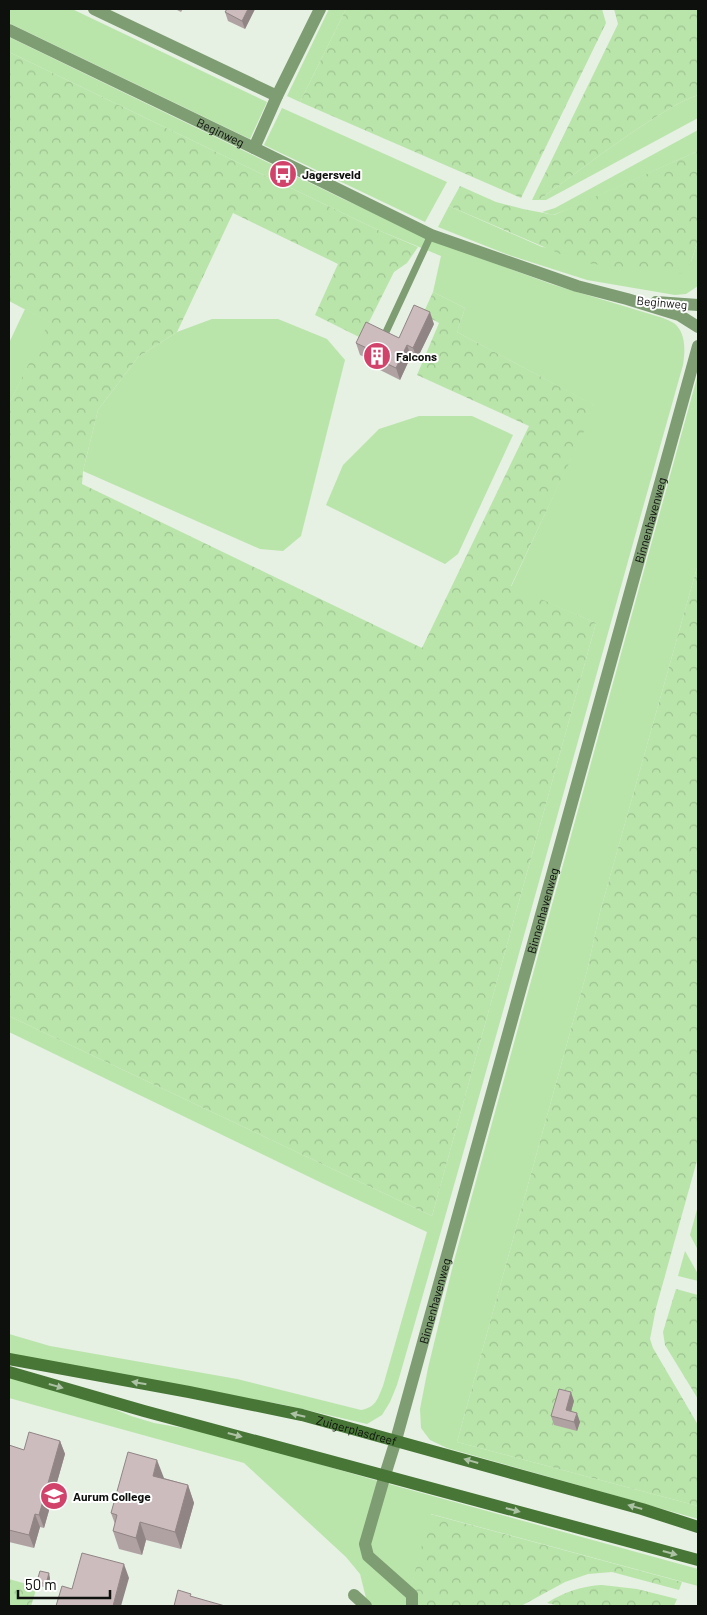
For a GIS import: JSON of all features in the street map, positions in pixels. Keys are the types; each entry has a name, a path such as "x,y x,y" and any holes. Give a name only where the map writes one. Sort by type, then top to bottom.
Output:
{"main road":[{"name":"Zuigerplasdreef","path":"9,1359 302,1415 698,1526"},
{"path":"9,1372 144,1411 698,1560"}],"street":[{"path":"94,9 277,96"},
{"path":"254,148 277,96 320,9"},
{"name":"Beginweg","path":"9,30 431,235 578,286 679,315 698,327"},
{"name":"Beginweg","path":"627,299 698,305"},
{"name":"Binnenhavenweg","path":"385,1475 698,346"},
{"path":"385,1475 365,1544 368,1556 412,1595 412,1606"},
{"path":"354,1595 366,1606"}],"lane":[{"path":"386,332 431,235"}],"green space":[{"path":"9,9 72,9 267,102 250,139 9,23"},
{"path":"329,9 346,9 300,102 287,96"},
{"path":"346,9 602,9 606,23 521,198 300,102"},
{"path":"614,9 698,9 698,95 651,120 539,200 532,200 618,24"},
{"path":"9,37 343,199 445,245 551,284 663,318 676,325 682,334 683,365 397,1385 382,1415 367,1424 285,1405 9,1354 9,1334 50,1346 237,1379 361,1410 366,1409 373,1405 383,1386 427,1232 9,1032 9,1016 432,1216 596,623 511,587 595,406 457,332 465,308 433,292 441,256 378,230 9,52"},
{"path":"9,52 378,230 418,247 407,263 394,272 361,338 315,315 338,264 233,213 177,332 138,357 98,410 83,471 82,484 422,648 529,426 417,375 439,323 423,314 433,292 465,308 457,332 596,406 511,586 596,623 432,1216 9,1016 9,404 49,322 9,301"},
{"path":"698,95 698,118 546,200 539,200 651,120 674,106"},
{"path":"282,108 447,182 425,222 264,145"},
{"path":"698,130 698,151 571,208 553,215 542,212 555,208"},
{"path":"698,151 698,240 691,262 684,273 667,274 579,262 449,206 460,186 496,202 554,215"},
{"path":"449,206 542,247 691,262 698,240 698,286 686,294 675,295 587,280 506,254 438,227"},
{"path":"25,309 50,322 9,404 9,343"},
{"path":"212,319 278,319 327,339 345,360 301,536 283,551 260,549 83,471 98,410 138,357 177,332"},
{"path":"698,374 698,564 600,912 587,971 457,1442 698,1506 698,1519 447,1448 430,1440 421,1428 420,1409 454,1261"},
{"path":"419,416 472,416 513,435 458,554 445,564 326,505 343,465 379,429"},
{"path":"698,564 698,1157 656,1308 650,1339 653,1348 698,1425 698,1506 457,1442 587,971 600,912"},
{"path":"698,1206 698,1250 690,1235"},
{"path":"685,1251 698,1274 698,1281 678,1276"},
{"path":"676,1289 698,1295 698,1399 665,1345 663,1332"},
{"path":"9,1376 102,1404 154,1423 206,1432 698,1569 698,1586 431,1514 406,1606 368,1606 360,1574 346,1557 244,1463 9,1398"},
{"path":"430,1514 682,1582 679,1590 612,1572 588,1574 565,1582 521,1606 406,1606"},
{"path":"9,1579 37,1587 31,1606 9,1606"},
{"path":"602,1585 637,1589 677,1599 674,1606 560,1606 547,1603 573,1590"}],"building":[{"path":"227,9 248,9 242,21 225,12"},
{"path":"414,305 430,312 413,348 407,345 396,368 375,358 373,351 356,343 366,322 399,338"},
{"path":"559,1389 571,1392 566,1410 577,1413 574,1422 551,1416"},
{"path":"29,1432 60,1441 39,1515 35,1514 29,1535 9,1530 9,1445 24,1450"},
{"path":"128,1452 157,1460 153,1476 188,1485 175,1532 140,1522 136,1538 113,1531 117,1515 111,1513"},
{"path":"82,1553 124,1564 113,1606 56,1606 62,1586 72,1589"},
{"path":"40,1571 49,1573 46,1584 37,1581"},
{"path":"178,1590 191,1594 190,1596 225,1606 174,1606"}],"place":[{"name":"Jagersveld","path":"283,174"},
{"name":"Falcons","path":"377,356"},
{"name":"Aurum College","path":"54,1496"}]}
